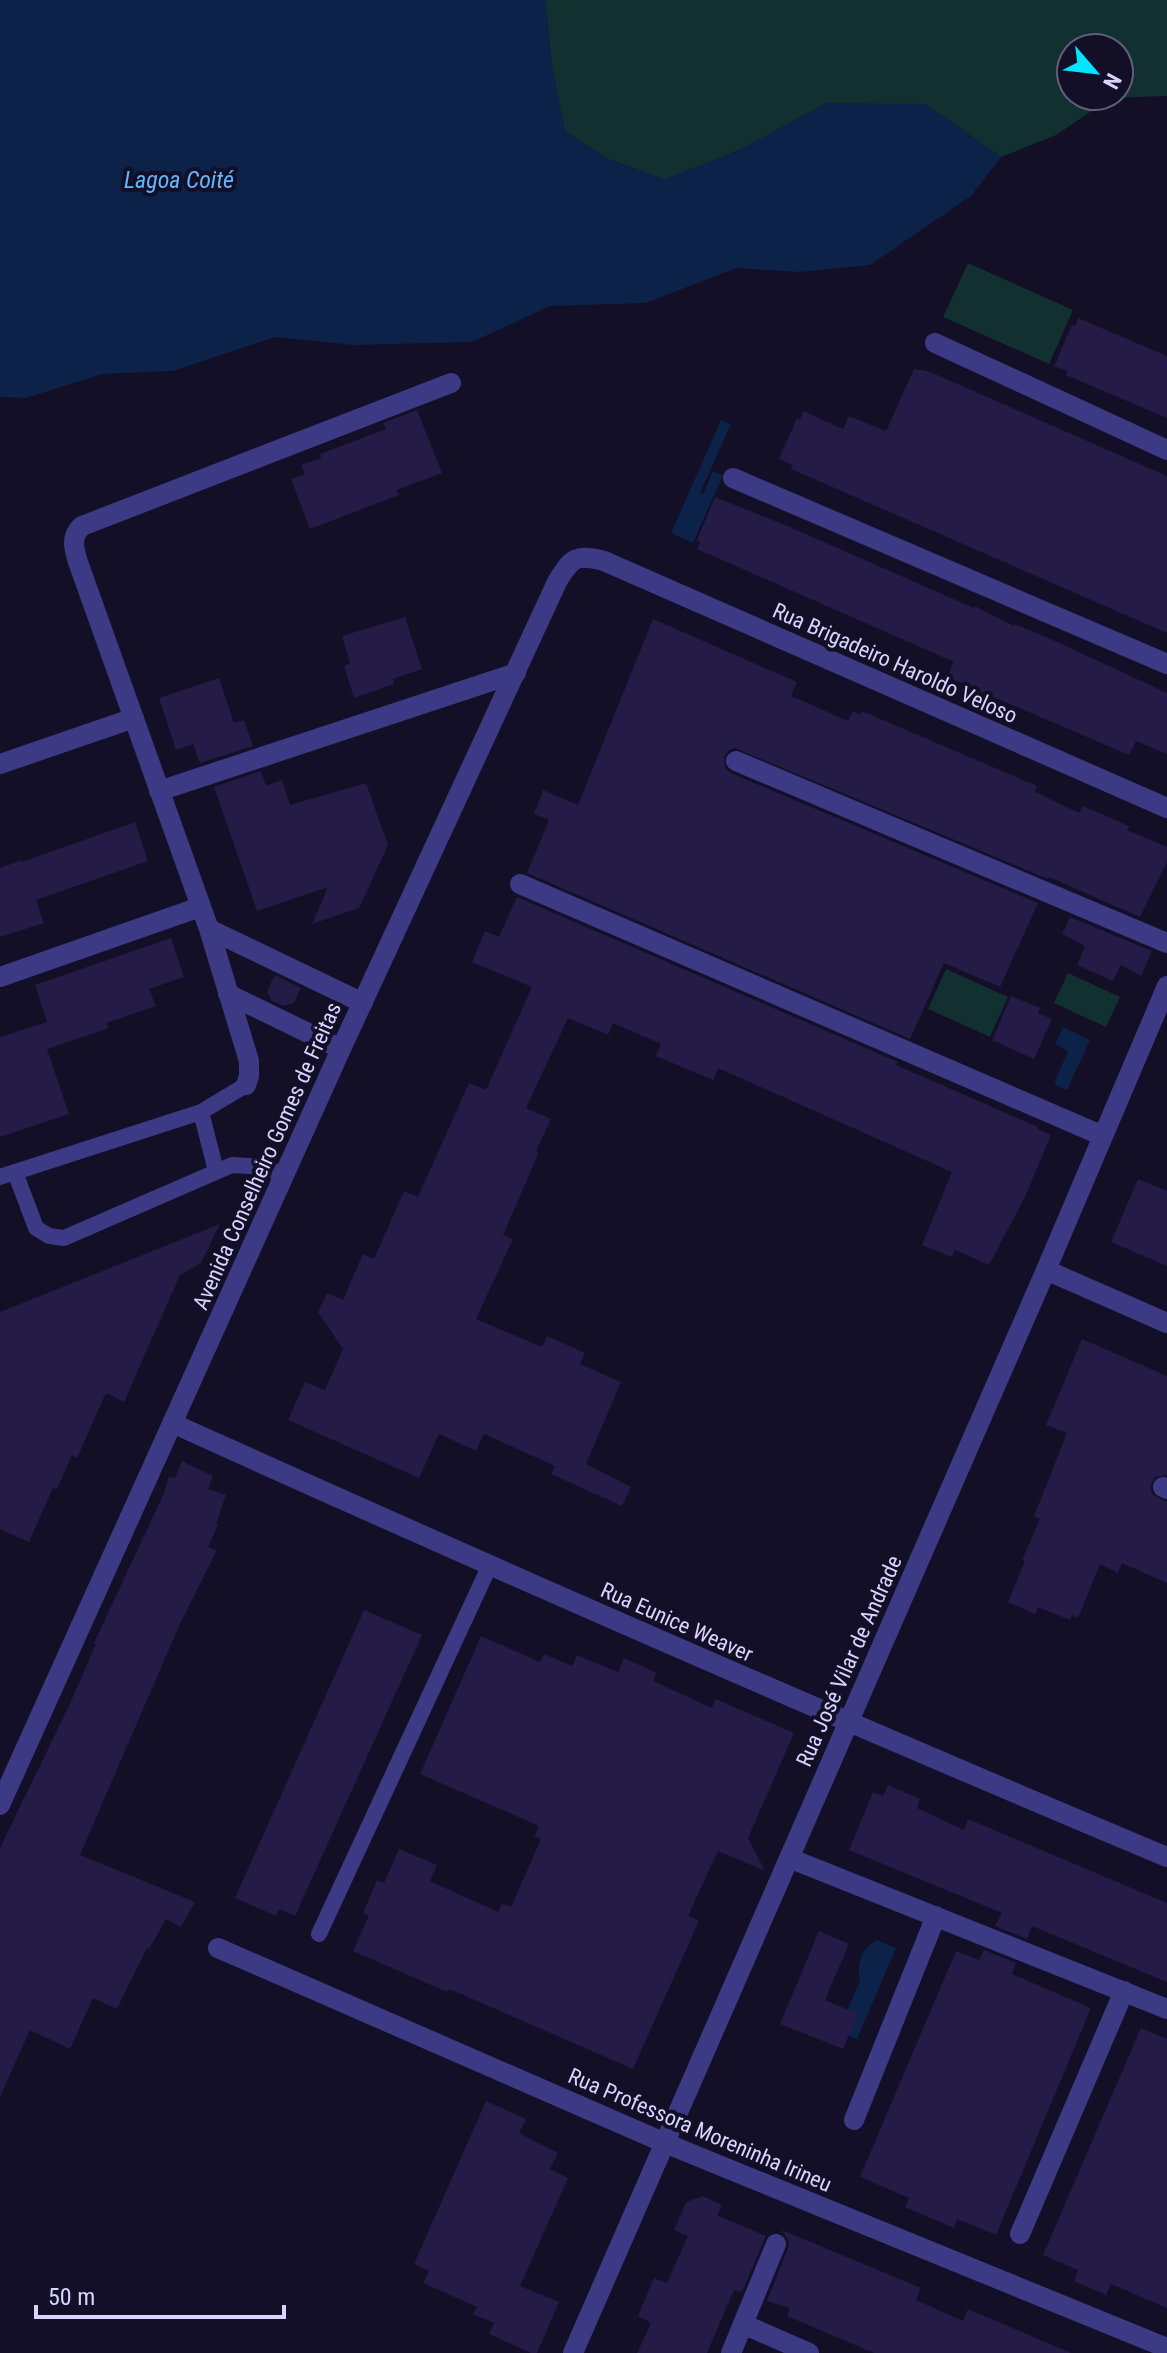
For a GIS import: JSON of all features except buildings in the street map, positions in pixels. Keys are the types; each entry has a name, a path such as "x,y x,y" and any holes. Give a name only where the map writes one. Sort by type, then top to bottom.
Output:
{"street":[{"path":"935,343 1167,450"},
{"path":"246,1085 249,1061 209,929 73,547 77,530 451,383"},
{"path":"733,478 1167,664"},
{"name":"Avenida Conselheiro Gomes de Freitas","path":"0,1805 341,1049 557,582 564,569 574,560 584,556 604,561"},
{"name":"Rua Brigadeiro Haroldo Veloso","path":"604,561 1167,808"},
{"path":"159,791 516,673"},
{"path":"0,764 134,718"},
{"path":"736,761 1167,943"},
{"path":"520,884 1103,1136"},
{"path":"0,977 200,907"},
{"path":"209,929 363,1003"},
{"name":"Rua José Vilar de Andrade","path":"573,2353 1167,986"},
{"path":"228,994 341,1049"},
{"path":"1046,1270 1167,1323"},
{"name":"Rua Eunice Weaver","path":"172,1423 489,1567 1167,1857"},
{"path":"789,1858 1167,2009"},
{"path":"854,2120 936,1916"},
{"name":"Rua Professora Moreninha Irineu","path":"218,1948 665,2143 1167,2348"},
{"path":"1020,2234 1124,1991"},
{"path":"731,2353 776,2244"},
{"path":"743,2324 809,2353"}],"lane":[{"path":"246,1085 201,1112 7,1174 36,1228 49,1236 64,1238 232,1165 265,1167 285,1176"},
{"path":"201,1112 216,1171"},
{"path":"319,1934 489,1567"}],"green space":[{"path":"545,0 1167,0 1167,96 1135,97 1135,32 1055,32 1055,112 1090,112 1056,135 1001,157 925,104 737,151 666,180 608,159 565,131 552,66"},
{"path":"968,263 1073,310 1049,364 943,317"},
{"path":"946,969 1008,997 990,1037 928,1009"},
{"path":"1068,973 1120,997 1106,1027 1054,1003"}],"water":[{"name":"Lagoa Coité","path":"0,0 545,0 552,66 565,131 608,159 665,179 737,151 826,103 925,104 1001,157 971,196 870,265 800,272 736,268 646,303 550,306 472,342 353,345 275,337 173,371 102,374 26,398 0,397"},
{"path":"721,420 731,424 700,493 703,494 713,471 723,475 693,543 671,533"},
{"path":"1063,1027 1090,1040 1067,1090 1054,1084 1068,1051 1055,1044"},
{"path":"877,1940 896,1948 857,2039 838,2031 860,1981 861,1957 867,1947"}]}
